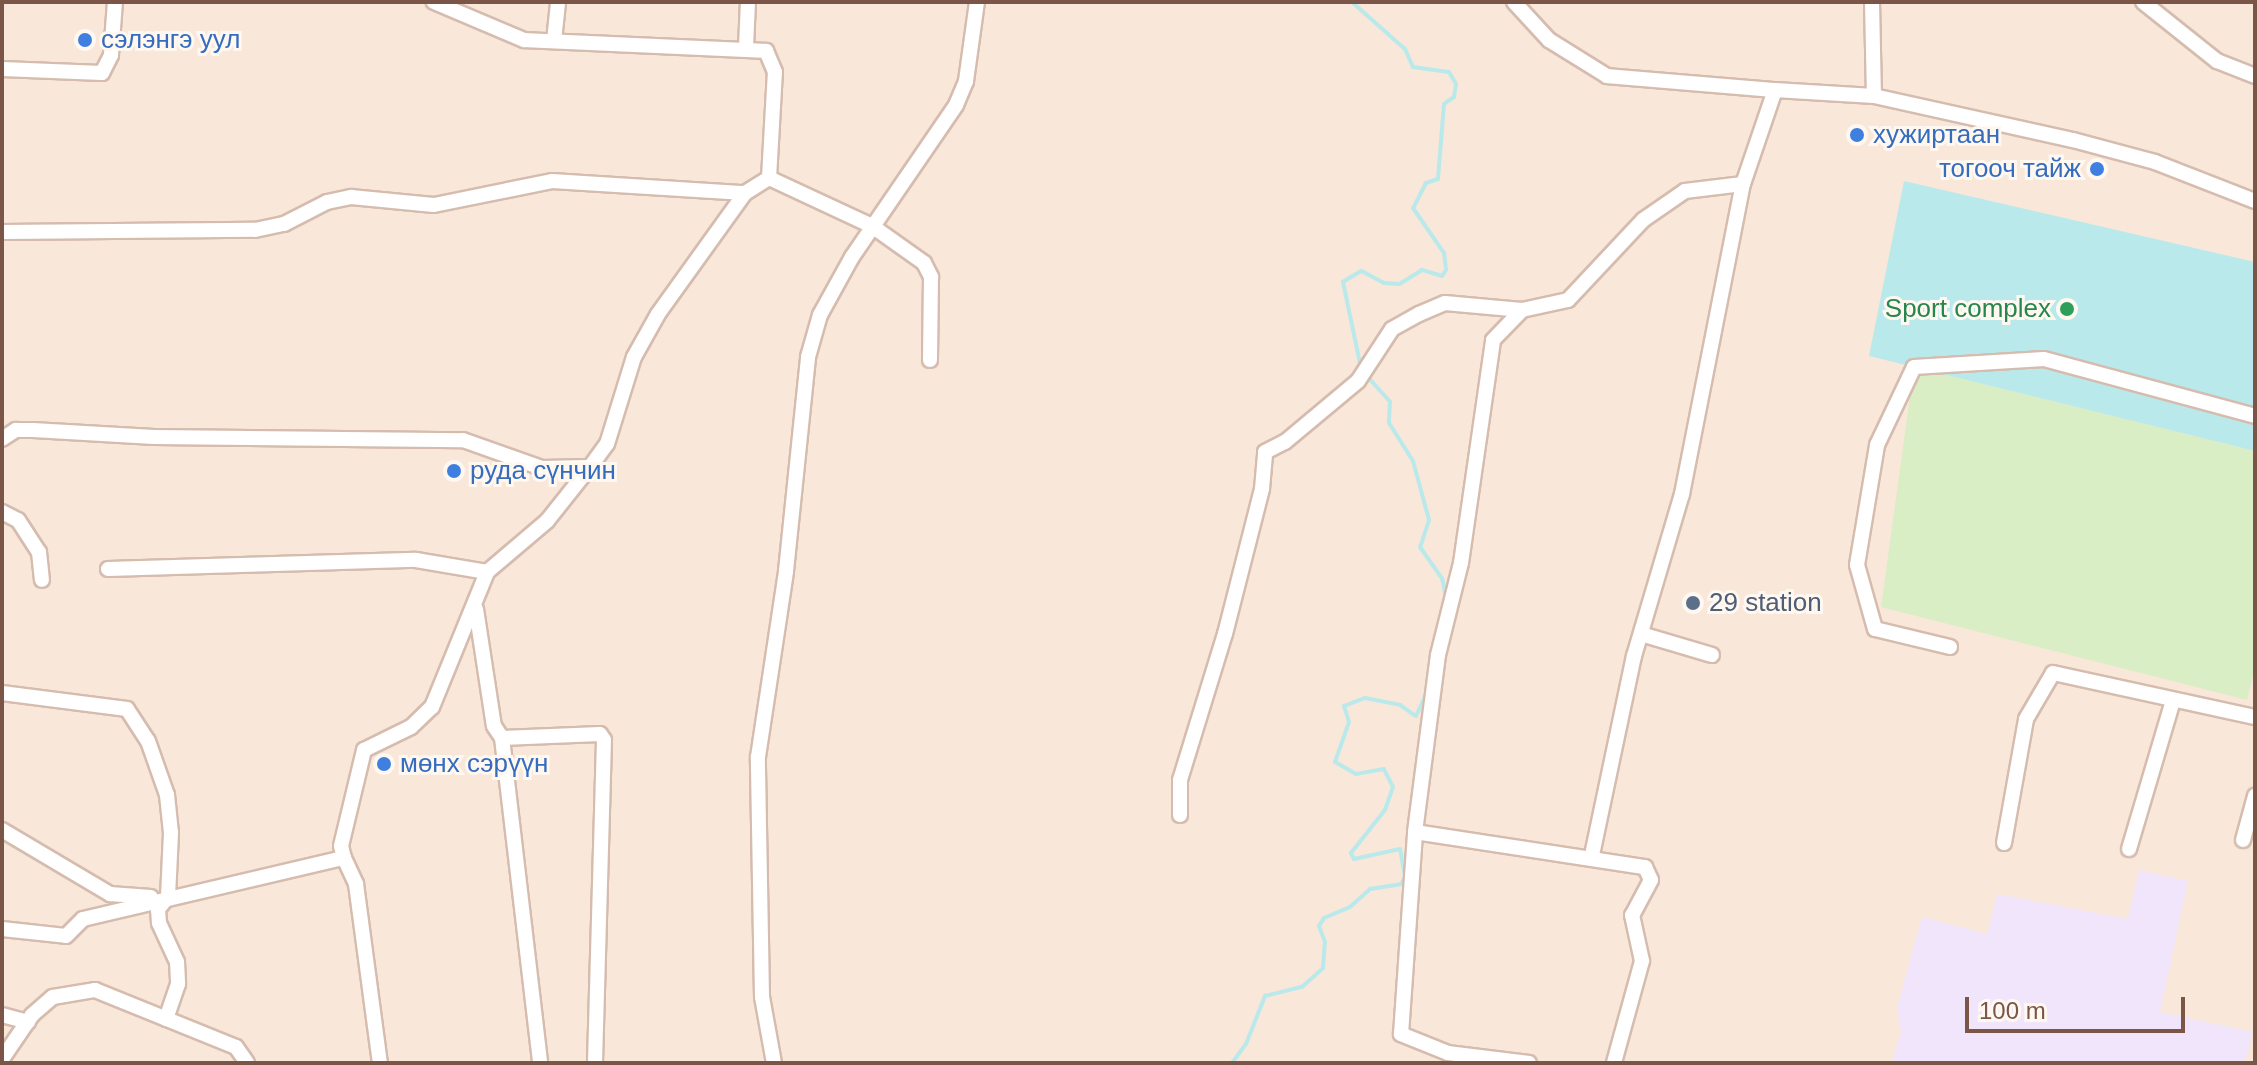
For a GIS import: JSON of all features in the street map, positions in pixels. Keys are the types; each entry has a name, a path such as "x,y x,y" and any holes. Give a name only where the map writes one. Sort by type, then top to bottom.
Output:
{"street":[{"path":"2,69 102,73 111,55 115,2"},
{"path":"434,2 457,7 524,40 746,47 766,51 775,72 769,178"},
{"path":"554,41 558,2"},
{"path":"746,47 748,2"},
{"path":"774,1063 762,997 758,757 786,571 808,357 820,315 872,226 956,105 966,81 977,2"},
{"path":"1514,2 1549,40 1607,76 1874,96 2155,162 2255,201"},
{"path":"1872,2 1874,96"},
{"path":"2143,2 2217,61 2255,76"},
{"path":"1592,855 1641,634 1682,494 1743,184 1775,90"},
{"path":"769,178 872,226 924,263 931,277 930,360"},
{"path":"380,1063 356,884 341,846 364,750 411,727 432,707 487,572 547,521 607,444 634,357 646,335 745,193 769,178"},
{"path":"2,232 255,230 284,224 327,202 351,197 434,205 552,181 745,193"},
{"path":"1180,815 1180,780 1225,634 1262,489 1265,452 1285,442 1358,381 1372,367 1392,329 1445,303 1522,310 1568,300 1643,220 1685,191 1743,184"},
{"path":"1522,310 1493,340 1461,563 1438,655 1415,832 1401,1034 1448,1053 1529,1063"},
{"path":"1950,647 1875,629 1857,565 1877,445 1914,367 2044,359 2255,416"},
{"path":"2,439 16,430 33,430 154,437 463,440 542,468 590,467"},
{"path":"2,512 18,520 39,552 42,580"},
{"path":"108,569 416,560 487,572"},
{"path":"475,606 494,726 502,738 540,1063"},
{"path":"1641,634 1712,655"},
{"path":"2004,843 2026,719 2053,673 2255,717"},
{"path":"2,693 127,709 138,721 167,795 171,833 168,897 158,909 159,923 177,962 178,984 166,1019"},
{"path":"2129,849 2173,700"},
{"path":"502,738 600,734 604,740 595,1063"},
{"path":"2243,840 2255,796"},
{"path":"2,830 110,894 168,897"},
{"path":"1415,832 1592,855 1645,867 1651,880 1632,915 1642,961 1614,1063"},
{"path":"2,929 66,936 83,919 344,858"},
{"path":"2,1059 28,1022 53,997 95,990 236,1047 247,1063"},
{"path":"2,1015 28,1022"}],"shaded area":[{"path":"2,2 2255,2 2255,1063 2,1063"},
{"path":"2139,870 2188,881 2160,1012 2253,1032 2245,1063 1892,1063 1901,1032 1897,1008 1922,917 1987,934 1997,894 2128,919"}],"green space":[{"path":"1914,367 2255,451 2255,668 2247,700 1881,607"}],"water":[{"name":"Sport complex","path":"1904,181 2255,262 2255,451 1869,356"}],"waterway":[{"path":"1352,2 1405,49 1413,67 1449,72 1456,84 1454,97 1444,104 1438,179 1426,183 1413,208 1444,253 1446,270 1442,276 1422,270 1400,284 1384,283 1361,271 1343,282 1361,368"},
{"path":"1366,375 1390,402 1389,423 1413,461 1429,520 1420,547 1442,578 1446,597"},
{"path":"1433,651 1441,617"},
{"path":"1232,1063 1246,1044 1265,996 1302,987 1323,968 1325,942 1319,926 1324,918 1350,907 1370,889 1401,884 1405,877 1400,849 1354,859 1351,853 1385,810 1393,787 1384,769 1356,774 1335,762 1349,722 1344,706 1365,698 1400,705 1416,716 1426,695"}],"place":[{"name":"сэлэнгэ уул","path":"85,40"},
{"name":"хужиртаан","path":"1857,135"},
{"name":"тогооч тайж","path":"2097,169"},
{"name":"Sport complex","path":"2067,309"},
{"name":"руда сүнчин","path":"454,471"},
{"name":"29 station","path":"1693,603"},
{"name":"мөнх сэрүүн","path":"384,764"}]}
